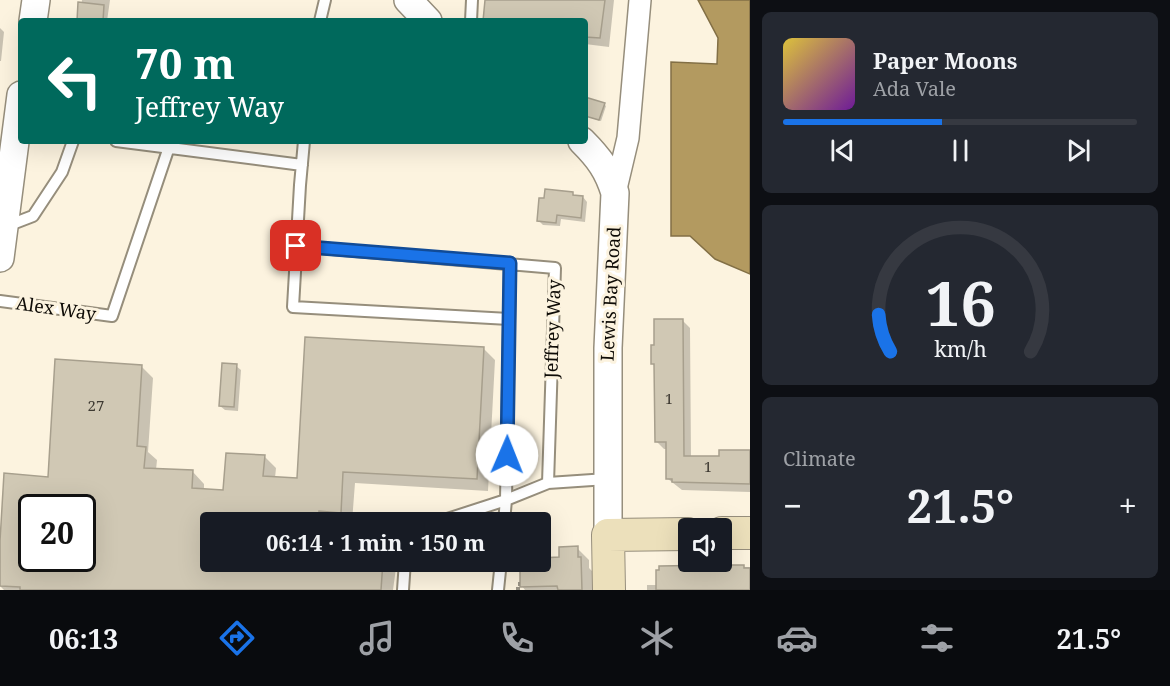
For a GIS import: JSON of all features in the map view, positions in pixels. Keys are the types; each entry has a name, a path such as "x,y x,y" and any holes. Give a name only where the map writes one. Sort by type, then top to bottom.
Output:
{"main road":[{"path":"732,533 750,533"},
{"path":"608,535 678,534"},
{"name":"Lewis Bay Road","path":"608,535 609,590"}],"street":[{"path":"33,18 36,0"},
{"path":"408,0 425,18"},
{"name":"Lewis Bay Road","path":"608,535 608,348 615,192 628,138 640,0"},
{"path":"0,258 13,126 18,107"},
{"path":"585,144 608,173 615,192"}],"lane":[{"path":"322,18 325,0"},
{"path":"471,18 472,0"},
{"path":"4,227 33,216 62,172 72,144"},
{"path":"142,144 302,165"},
{"path":"304,144 293,307 509,320"},
{"name":"Alex Way","path":"0,301 112,316 169,147"},
{"name":"Jeffrey Way","path":"296,246 555,268 548,483"},
{"path":"505,512 510,263"},
{"path":"469,512 548,483 608,479"},
{"path":"403,590 404,572"},
{"path":"498,590 500,572"}],"path":[{"path":"518,590 518,584 520,584"}],"shaded area":[{"path":"698,0 750,0 750,274 715,259 690,236 671,236 671,62 717,64 718,38"}],"building":[{"path":"485,0 605,0 600,38 588,37 588,18 483,18"},
{"path":"78,2 104,5 103,18 77,18"},
{"path":"588,98 605,103 599,120 588,117"},
{"path":"545,189 573,192 573,195 583,196 581,218 557,215 556,223 537,221 539,198 544,198"},
{"path":"654,319 683,319 684,456 719,456 719,450 750,450 750,484 672,482 672,479 666,479 666,442 655,442 654,364 651,364"},
{"path":"305,337 484,347 477,479 343,472 341,512 200,512 200,572 382,572 381,590 20,590 20,587 0,586 4,473 48,477 55,359 142,365 137,446 146,447 144,468 193,470 192,488 223,490 226,453 265,455 263,476 297,478"},
{"path":"222,363 237,364 234,407 219,406"},
{"path":"578,546 578,557 581,557 582,590 558,590 557,586 520,587 520,572 551,572 551,557 559,557 559,547"},
{"path":"732,565 744,565 744,568 750,568 750,590 656,590 656,570 659,570 659,566 678,566 678,572 732,572"}],"route":[{"path":"296,246 510,263 507,455"}]}
